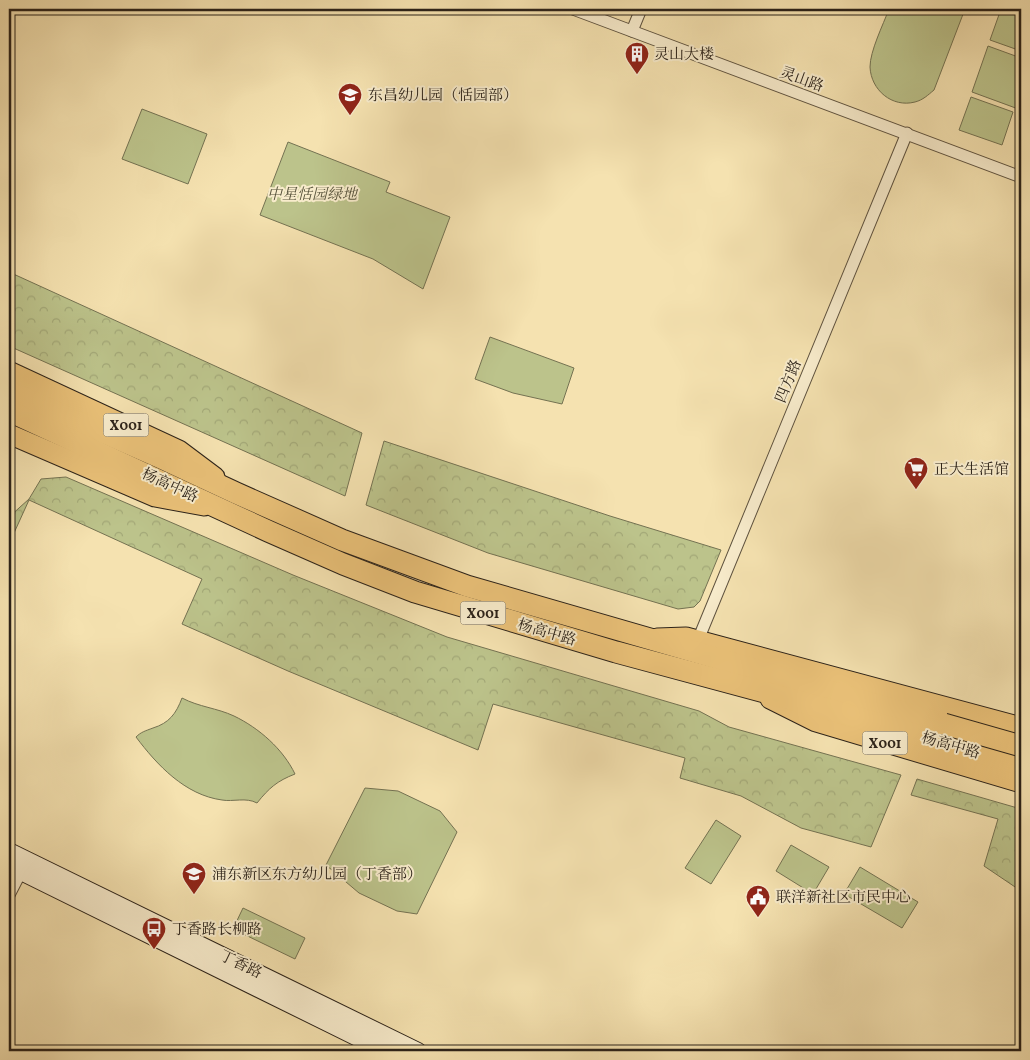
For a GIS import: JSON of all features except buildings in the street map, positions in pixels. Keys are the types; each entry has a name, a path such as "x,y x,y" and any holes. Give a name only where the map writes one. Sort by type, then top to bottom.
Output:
{"highway":[{"name":"杨高中路","path":"9,392 145,462 223,510 343,564 415,592 606,649 831,710 1021,746"},
{"name":"杨高中路","path":"9,411 145,462 236,493 342,540 451,580 646,638 942,732 1021,765"}],"main road":[{"name":"杨高中路","path":"9,371 179,450 236,493"},
{"name":"X001","path":"9,434 155,497 223,510"},
{"name":"杨高中路","path":"646,638 686,637 1021,727"},
{"name":"X001","path":"753,690 816,722 1021,784"}],"street":[{"name":"灵山路","path":"573,9 1021,177"},
{"path":"632,31 640,9"},
{"name":"四方路","path":"698,640 907,134"},
{"name":"丁香路","path":"9,851 19,866 384,1051"},
{"path":"9,894 19,866"},
{"name":"丁香路","path":"19,866 418,1051"}],"green space":[{"path":"889,9 965,9 934,90 923,99 915,102 907,103 891,100 879,90 871,75 872,53"},
{"path":"1001,9 1021,9 1021,51 990,40"},
{"path":"988,46 1021,58 1021,110 972,92"},
{"path":"971,97 1013,112 1002,145 959,130"},
{"path":"142,109 207,134 188,184 122,159"},
{"name":"中星恬园绿地","path":"288,142 390,182 386,192 450,217 423,289 373,259 260,215"},
{"path":"9,272 362,433 345,496 9,346"},
{"path":"490,337 574,368 562,404 513,393 475,379"},
{"path":"384,441 610,516 721,550 700,601 694,607 678,609 488,553 366,505"},
{"path":"66,477 293,575 447,637 699,711 729,727 901,775 871,847 801,828 741,796 680,778 685,758 493,704 478,750 288,671 182,624 202,579 29,500 9,544 9,517 29,499 41,479"},
{"path":"182,698 228,713 261,733 284,756 295,774 274,785 257,803 248,800 226,800 209,797 184,785 153,758 136,737 168,721"},
{"path":"917,779 1021,809 1021,891 984,866 998,819 911,795"},
{"path":"365,788 398,791 440,811 457,832 417,914 397,911 359,893 326,865"},
{"path":"716,820 741,836 711,884 685,868"},
{"path":"791,845 829,867 813,894 776,871"},
{"path":"860,867 918,902 902,928 844,894"},
{"path":"243,908 305,938 295,959 233,929"}],"place":[{"name":"灵山大楼","path":"637,75"},
{"name":"东昌幼儿园（恬园部）","path":"350,116"},
{"name":"正大生活馆","path":"916,490"},
{"name":"浦东新区东方幼儿园（丁香部）","path":"194,895"},
{"name":"联洋新社区市民中心","path":"758,918"},
{"name":"丁香路长柳路","path":"154,950"}]}
